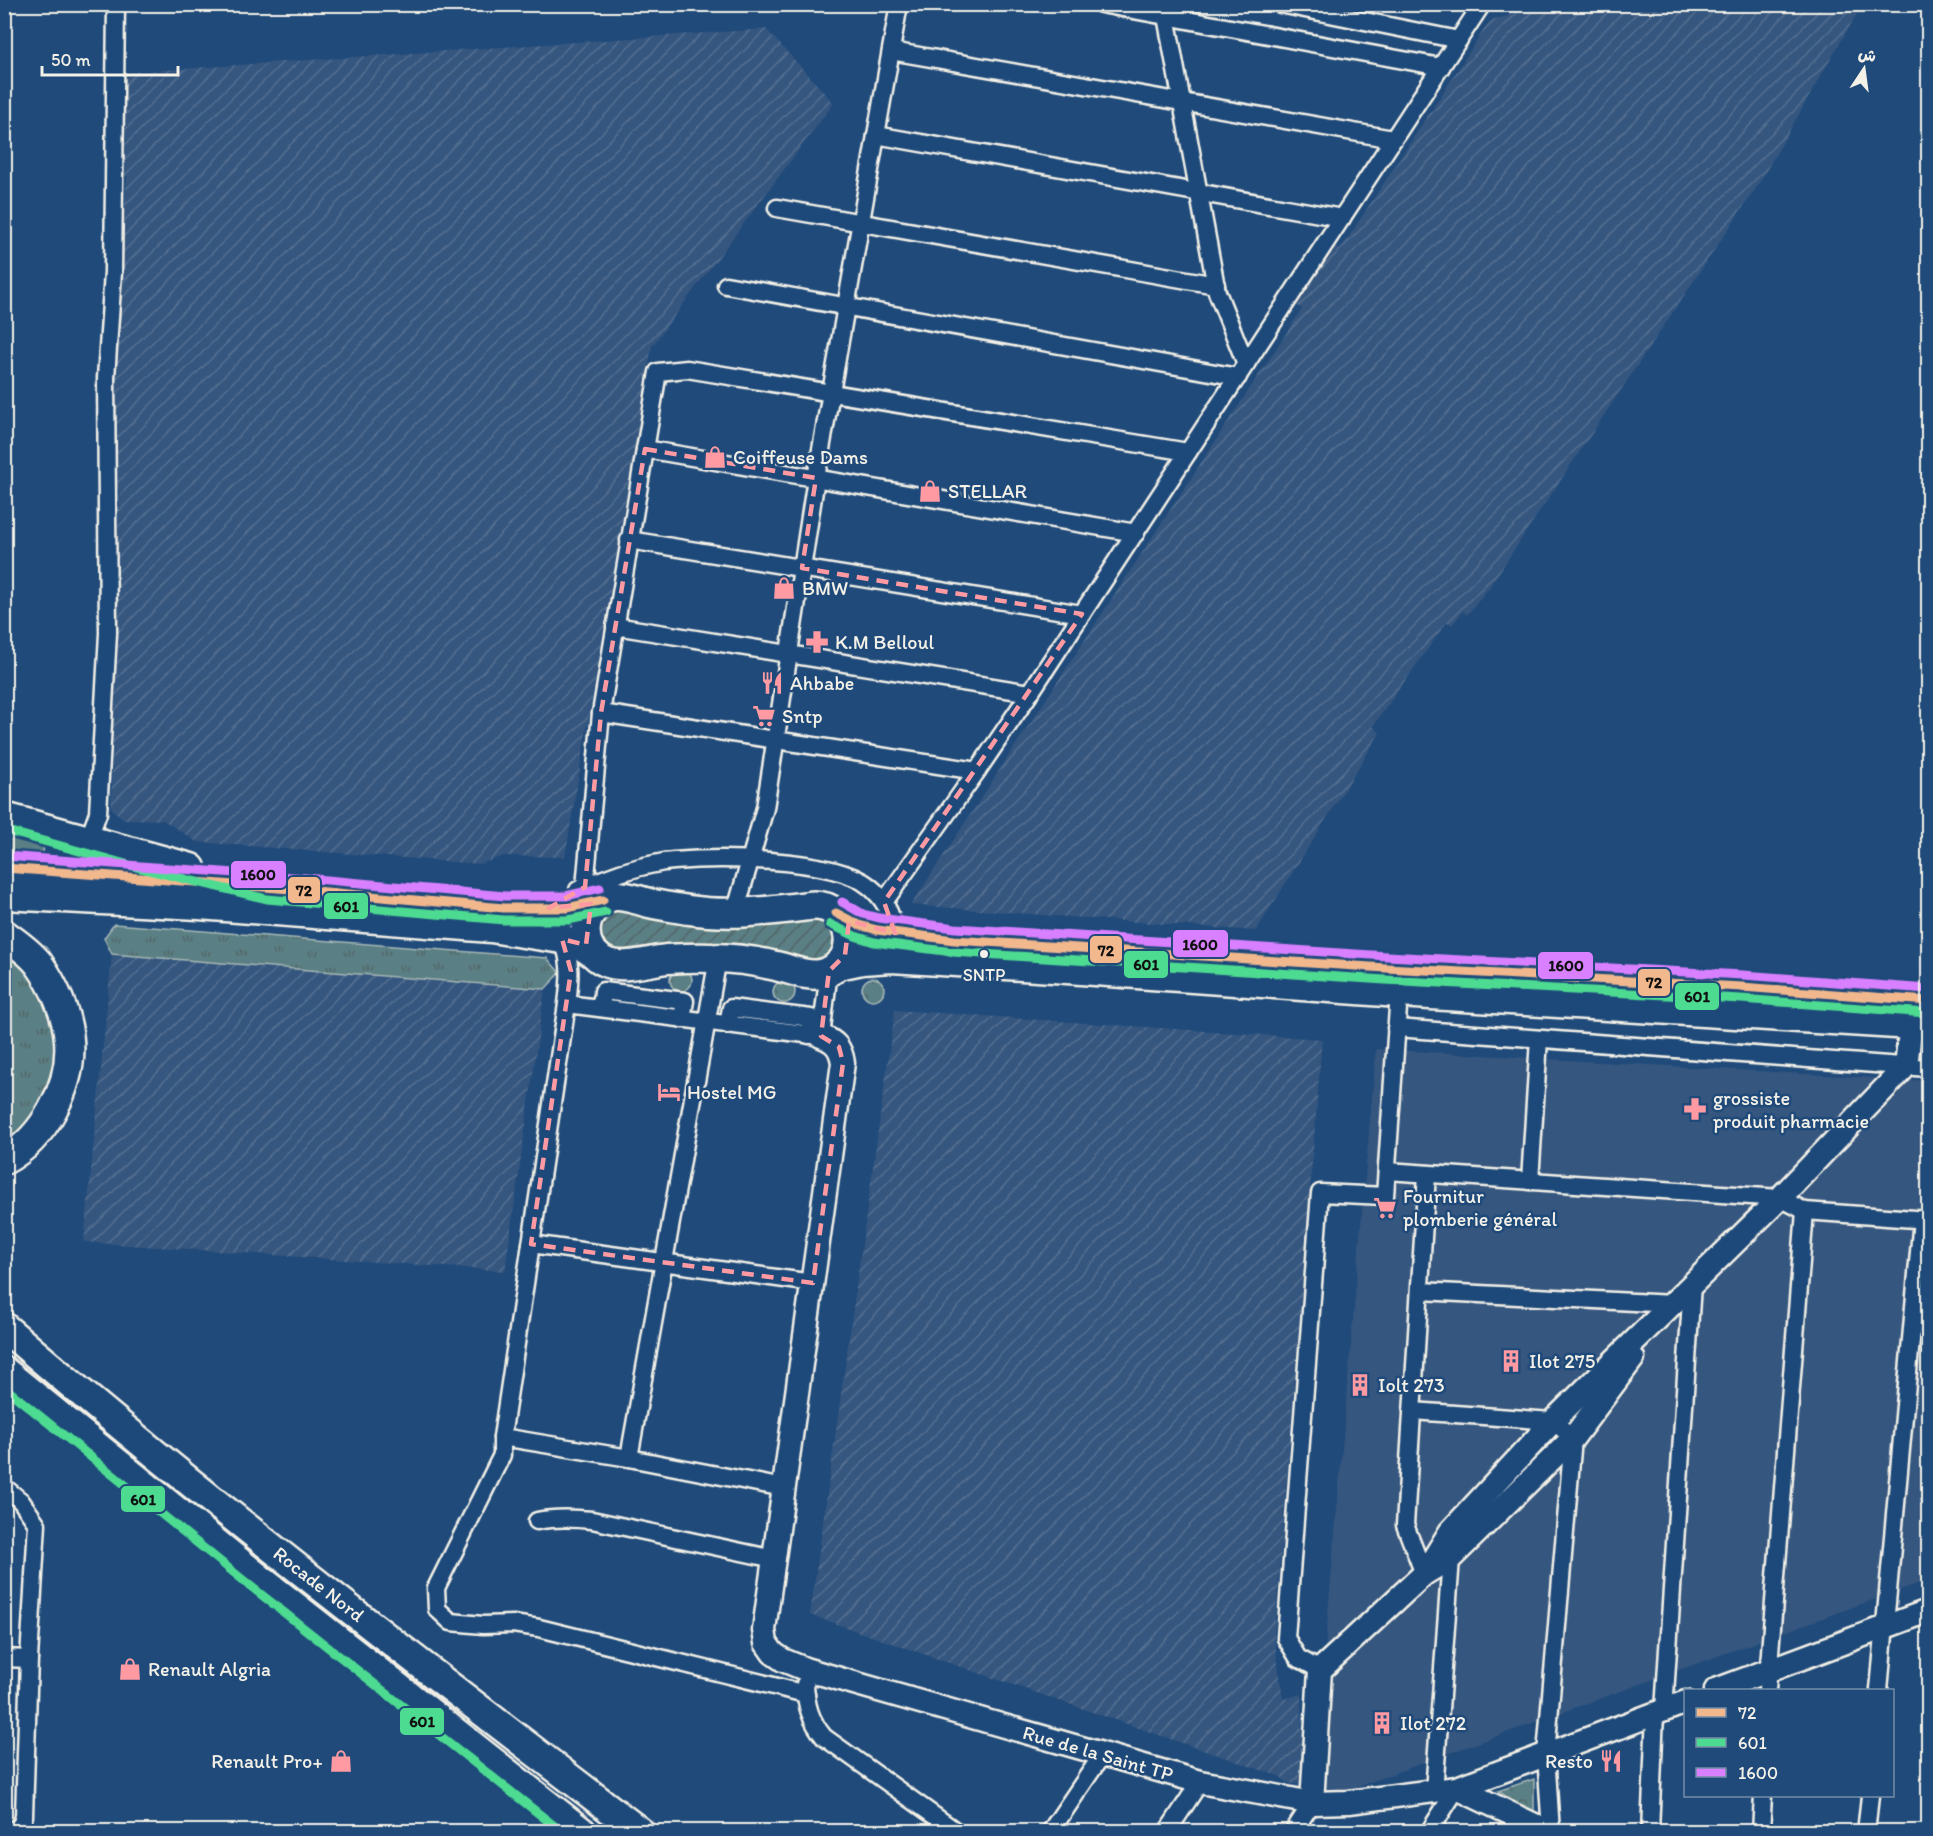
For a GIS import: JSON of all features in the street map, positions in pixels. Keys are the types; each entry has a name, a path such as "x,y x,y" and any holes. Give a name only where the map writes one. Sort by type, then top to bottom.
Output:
{"highway":[{"path":"4,818 269,887"},
{"path":"4,868 269,887 504,908 567,908 594,893 626,896 679,909 735,913 769,912 814,905 825,907 867,927 954,940 1929,1001"},
{"path":"594,893 585,929 586,940 596,955"},
{"path":"4,895 234,908 491,928 562,939 582,946 606,962 617,965 676,958 718,958 755,962 811,975 862,960 891,958 1399,993 1920,1025"},
{"path":"833,968 845,956 849,938 846,927 836,913"},
{"path":"4,934 38,963 59,1001 69,1040 68,1060 61,1093 42,1127 26,1144 4,1160"},
{"name":"Rocade Nord","path":"4,1327 215,1502 436,1676 640,1832"},
{"name":"Rocade Nord","path":"4,1371 260,1579 582,1832"}],"street":[{"path":"88,841 98,813 108,633 106,378 113,272 116,4"},
{"path":"735,913 765,808 830,393 899,4"},
{"path":"1101,4 1441,67"},
{"path":"1280,4 1459,40"},
{"path":"884,902 1030,693 1482,4"},
{"path":"1166,16 1216,285 1242,371"},
{"path":"891,51 1393,139"},
{"path":"876,135 1342,218"},
{"path":"777,208 1216,285"},
{"path":"726,285 846,307 1242,371"},
{"path":"594,893 601,713 658,372 687,369 1188,452"},
{"path":"645,449 1136,533"},
{"path":"629,540 1082,614"},
{"path":"615,626 1030,693"},
{"path":"601,713 977,771"},
{"path":"594,893 637,867 665,862 722,859 817,866 860,880 877,893 884,902 895,933"},
{"path":"562,939 567,950 571,971 501,1455 436,1588 437,1609 451,1622 483,1625 513,1624 539,1628 806,1694"},
{"path":"629,1458 718,958"},
{"path":"815,1035 833,968"},
{"path":"1320,1670 1299,1658 1286,1638 1320,1193 1385,1196 1399,993"},
{"path":"537,1521 551,1518 592,1520 774,1559 843,1063 839,1047 831,1040 815,1035 567,1004"},
{"path":"1424,1574 1450,1532 1553,1420 1780,1198 1906,1066 1920,1025"},
{"path":"1396,1028 1929,1068"},
{"path":"1530,1181 1539,1038"},
{"path":"1388,1171 1780,1198 1805,1211 1925,1220 1879,1689"},
{"path":"1424,1574 1405,1525 1427,1174"},
{"path":"1768,1681 1805,1211"},
{"path":"531,1244 813,1283"},
{"path":"1650,1832 1692,1285"},
{"path":"1420,1291 1673,1304"},
{"path":"1293,1832 1312,1803 1320,1670 1424,1574 1450,1558 1572,1438 1673,1304"},
{"path":"1412,1411 1553,1420 1572,1438"},
{"path":"502,1437 629,1458 784,1488"},
{"path":"1429,1832 1457,1788 1550,1832 1546,1754 1572,1438"},
{"path":"4,1487 21,1501 37,1524 29,1659 24,1816 21,1826 13,1830 4,1830"},
{"path":"1434,1792 1450,1558"},
{"name":"Rue de la Saint TP","path":"774,1559 764,1630 766,1643 773,1653 783,1660 805,1669 1200,1782 1312,1803 1349,1802 1457,1788 1684,1703"},
{"path":"1722,1689 1768,1681 1884,1627 1929,1611"},
{"path":"4,1658 29,1659"},
{"path":"805,1669 806,1703 813,1724 824,1737 957,1832"},
{"path":"1050,1832 1101,1755"},
{"path":"1167,1832 1200,1782"},
{"path":"1761,1832 1763,1797"},
{"path":"1866,1832 1870,1797"}],"highlighted area":[{"path":"645,449 816,478 802,568 1082,614 884,902 895,933 849,921 845,955 829,971 821,1036 839,1047 843,1063 813,1283 531,1244 571,971 562,939 586,945 591,904 549,908 585,887 601,713"}],"shaded area":[{"path":"1514,5 1862,5 1758,185 1488,589 1467,615 1463,611 1452,625 1447,622 1373,726 1380,733 1256,931 911,905 1302,309 1295,304 1333,246 1340,250 1487,25 1494,19 1508,16"},
{"path":"766,29 834,103 652,346 565,857 504,856 480,864 197,842 163,820 123,819 111,808 119,490 112,487 113,355 127,176 121,176 120,73"},
{"path":"112,954 545,989 505,1271 84,1242"},
{"name":"SNTP","path":"895,1010 1322,1039 1274,1636 1283,1699 1301,1694 1304,1785 1287,1783 1281,1777 810,1615"},
{"path":"1376,1049 1928,1081 1928,1580 1312,1803"}],"green space":[{"path":"4,830 44,839 43,857 5,854"},
{"path":"612,908 748,926 822,919 838,933 833,954 818,961 761,948 712,943 663,944 619,950 608,948 600,940 599,918"},
{"path":"114,924 547,958 560,973 545,989 112,954 104,938"},
{"path":"4,944 24,960 56,1018 58,1061 34,1122 4,1147"},
{"path":"681,969 689,972 692,980 689,988 681,991 673,988 670,980 673,972"},
{"path":"869,978 877,978 884,985 884,993 877,1000 869,1000 862,993 862,985"},
{"path":"784,981 792,984 795,992 792,1000 784,1003 776,1000 773,992 776,984"},
{"path":"1534,1779 1534,1814 1498,1791"}],"transit line":[{"name":"601","path":"4,830 140,868 267,899 504,920 568,920 606,912"},
{"name":"1600","path":"5,856 305,878 505,896 566,896 600,888"},
{"name":"72","path":"4,868 304,890 504,908 567,908 603,900"},
{"name":"1600","path":"842,902 863,914 879,918 955,928 1387,956 1743,975 1928,989"},
{"name":"72","path":"836,913 859,925 877,930 954,940 1386,968 1742,987 1928,1001"},
{"name":"601","path":"830,924 874,942 953,952 1385,980 1741,999 1927,1013"},
{"name":"601","path":"4,1387 253,1588 562,1832"}],"place":[{"name":"Coiffeuse Dams","path":"715,457"},
{"name":"STELLAR","path":"930,491"},
{"name":"BMW","path":"784,588"},
{"name":"K.M Belloul","path":"817,642"},
{"name":"Ahbabe","path":"772,683"},
{"name":"Sntp","path":"764,716"},
{"name":"SNTP","path":"984,954"},
{"name":"Hostel MG","path":"669,1092"},
{"name":"grossiste produit pharmacie","path":"1695,1109"},
{"name":"Fournitur plomberie général","path":"1385,1208"},
{"name":"Ilot 275","path":"1511,1361"},
{"name":"Iolt 273","path":"1360,1385"},
{"name":"Renault Algria","path":"130,1669"},
{"name":"Ilot 272","path":"1382,1723"},
{"name":"Renault Pro+","path":"341,1761"},
{"name":"Resto","path":"1611,1761"}]}
